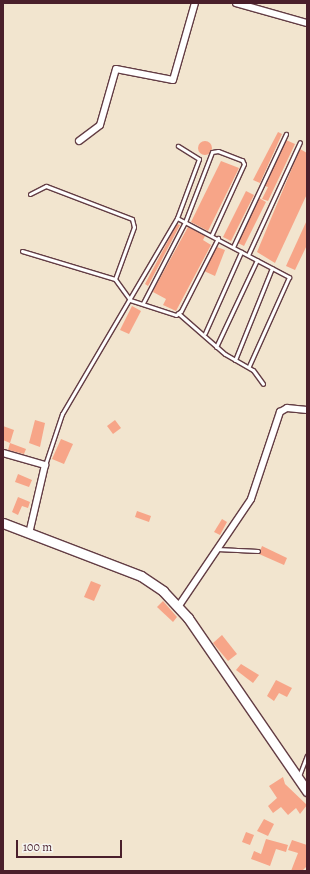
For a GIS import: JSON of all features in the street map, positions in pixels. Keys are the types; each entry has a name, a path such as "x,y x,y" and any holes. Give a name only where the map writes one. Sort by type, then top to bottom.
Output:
{"street":[{"path":"79,140 100,125 116,69 173,80 195,3"},
{"path":"236,3 307,23"},
{"path":"178,607 251,499 280,412 287,408 307,410"},
{"path":"4,453 45,465 29,534"},
{"path":"3,523 153,582 178,607 307,791"}],"lane":[{"path":"233,246 286,134"},
{"path":"248,255 300,142"},
{"path":"45,465 62,414 177,218 199,159 178,146"},
{"path":"142,303 185,222 212,152 218,150 242,160 242,171 212,234"},
{"path":"30,194 46,186 132,219 134,227 115,280"},
{"path":"177,218 212,234 241,252 286,275 289,283 249,366"},
{"path":"178,313 218,238"},
{"path":"22,251 115,280 130,300 178,313 205,333 216,347 235,360 249,366 263,384"},
{"path":"205,333 241,252"},
{"path":"216,347 257,260"},
{"path":"235,360 272,268"},
{"path":"217,549 258,551"},
{"path":"298,778 307,755"}],"building":[{"path":"278,132 282,134 260,183 253,180"},
{"path":"286,140 295,144 268,201 262,199 268,187 265,186"},
{"path":"205,141 210,143 212,148 210,153 205,155 200,153 198,148 200,143"},
{"path":"300,149 307,153 307,194 275,263 257,252"},
{"path":"221,161 239,168 208,231 191,222"},
{"path":"246,191 254,195 231,241 223,237"},
{"path":"259,198 266,202 244,246 238,243"},
{"path":"307,220 307,245 295,270 286,266"},
{"path":"177,224 180,225 148,286 145,284"},
{"path":"188,227 205,236 203,240 211,245 176,311 163,305 166,299 153,292"},
{"path":"217,247 225,250 215,276 204,271"},
{"path":"132,306 141,311 129,334 120,330"},
{"path":"35,420 45,423 40,447 29,443"},
{"path":"115,420 121,428 113,434 107,426"},
{"path":"3,426 14,430 10,443 3,440"},
{"path":"61,439 73,444 64,464 52,459"},
{"path":"10,443 26,449 24,454 8,450"},
{"path":"18,474 32,480 29,487 15,482"},
{"path":"18,497 30,502 28,508 22,506 18,515 12,512"},
{"path":"137,511 151,516 149,522 135,517"},
{"path":"222,519 227,522 220,535 214,532"},
{"path":"262,546 287,558 284,565 259,554"},
{"path":"91,581 101,585 94,601 84,597"},
{"path":"163,601 177,617 173,622 157,607"},
{"path":"222,635 237,654 228,661 213,643"},
{"path":"241,664 259,675 253,683 236,670"},
{"path":"276,680 292,688 287,697 279,693 274,701 267,696"},
{"path":"283,777 285,784 307,805 300,814 296,808 288,815 281,807 273,813 268,806 277,798 269,786"},
{"path":"264,819 274,824 268,836 257,831"},
{"path":"246,832 254,835 250,845 242,842"},
{"path":"266,839 288,845 286,852 276,849 270,866 251,859 254,851 261,854"},
{"path":"292,840 307,845 307,866 302,871 291,871 298,853 288,850"}]}
